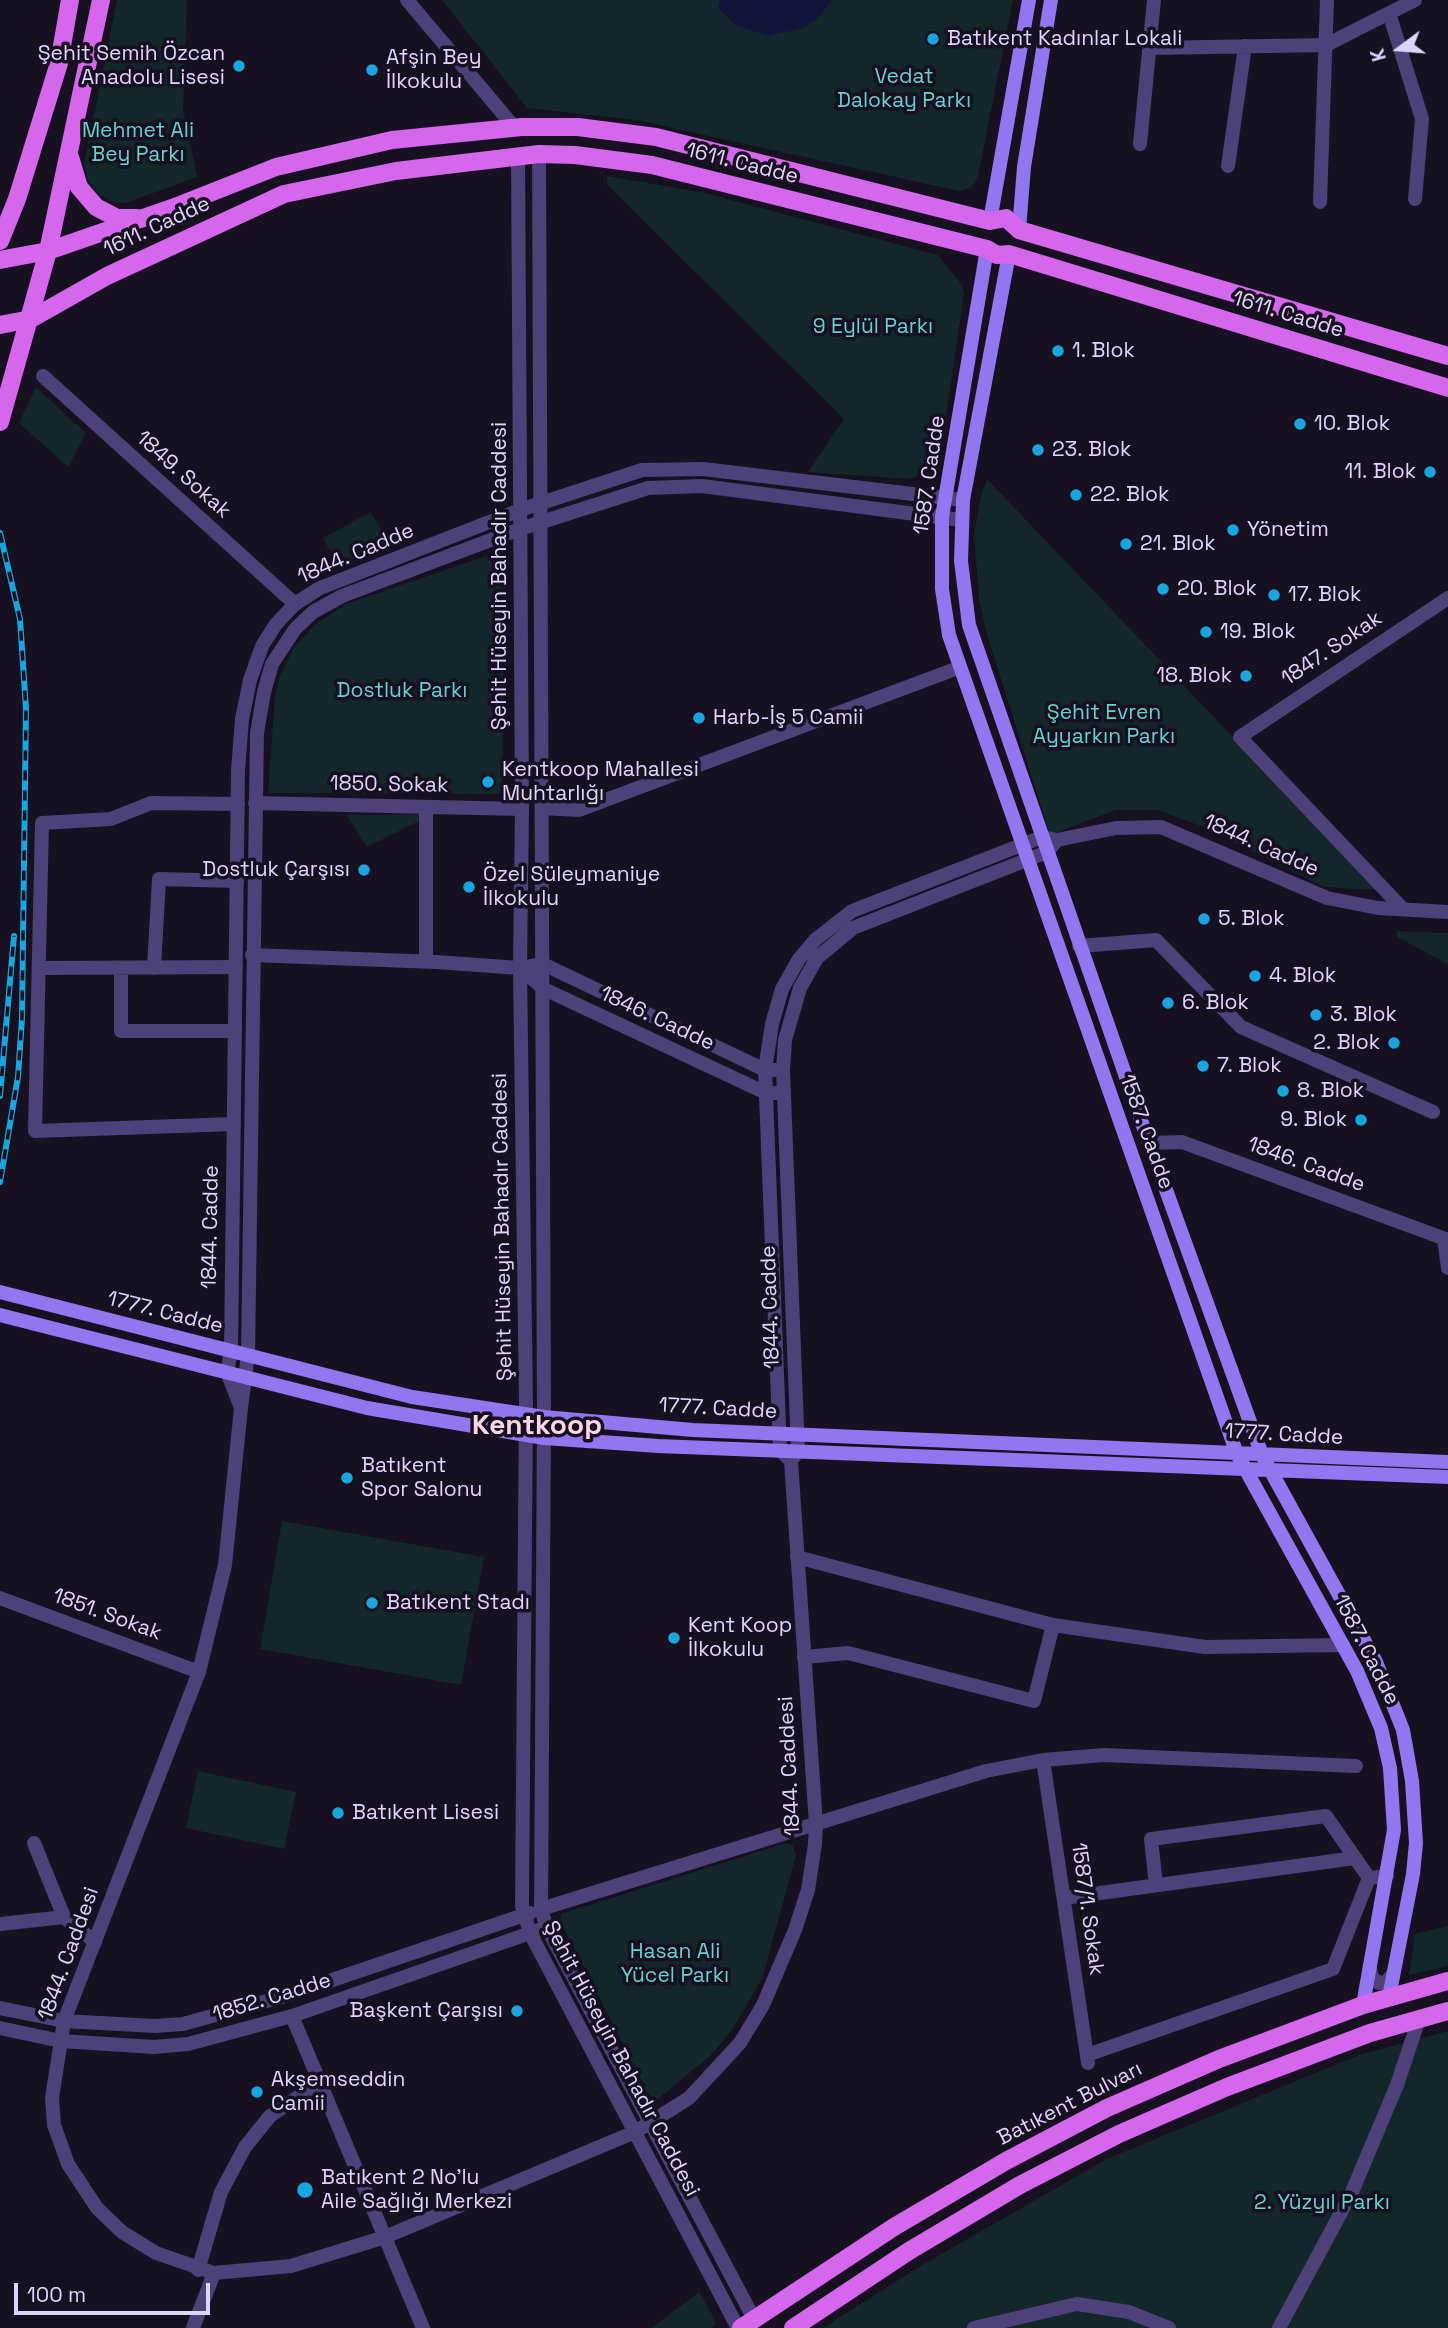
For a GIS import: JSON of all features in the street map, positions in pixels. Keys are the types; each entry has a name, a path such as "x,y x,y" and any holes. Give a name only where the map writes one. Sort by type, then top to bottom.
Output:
{"main road":[{"path":"0,241 23,183 59,64 70,0"},
{"path":"0,422 48,251 102,0"},
{"path":"987,249 983,231 990,221 1029,0"},
{"path":"1009,254 1018,246 1024,167 1052,0"},
{"name":"1611. Cadde","path":"0,260 48,251 276,167 392,140 515,128 578,127 656,137 990,221 1006,218 1020,230 1448,356"},
{"path":"70,150 79,187 96,207 117,218 149,216"},
{"name":"1611. Cadde","path":"0,325 31,319 107,276 277,196 396,171 539,154 596,156 652,165 987,249 997,255 1009,254 1448,388"},
{"name":"1587. Cadde","path":"987,249 942,517 942,589 958,668 1237,1454 1370,1698 1391,1768 1394,1830 1363,2005"},
{"name":"1587. Cadde","path":"1009,254 963,500 962,579 971,633 1079,946 1262,1455 1376,1662 1403,1730 1412,1780 1416,1843 1413,1874 1389,1997"},
{"path":"1130,1150 1149,1143"},
{"name":"1777. Cadde","path":"0,1292 412,1397 544,1418 693,1430 1448,1462"},
{"name":"1777. Cadde","path":"0,1315 378,1410 526,1436 790,1454 1448,1477"},
{"name":"Batıkent Bulvarı","path":"744,2325 894,2227 1006,2161 1107,2108 1219,2059 1363,2005 1448,1981"},
{"path":"793,2328 909,2251 998,2199 1119,2134 1227,2087 1370,2033 1448,2011"}],"street":[{"path":"407,0 515,128"},
{"path":"1140,144 1154,0"},
{"path":"1320,202 1327,0"},
{"path":"1149,48 1326,45 1415,0"},
{"path":"1389,13 1422,119 1415,199"},
{"path":"1228,166 1245,46"},
{"name":"Şehit Hüseyin Bahadır Caddesi","path":"539,154 544,989 541,1909 547,1928 651,2124 744,2325"},
{"name":"Şehit Hüseyin Bahadır Caddesi","path":"518,157 522,809 520,968 526,1436 523,1915 635,2133 744,2325"},
{"name":"1849. Sokak","path":"43,376 295,604"},
{"name":"1844. Cadde","path":"227,1372 231,1351 238,804 242,719 250,680 262,646 295,604 320,588 520,510 624,475 672,467 963,500"},
{"name":"1844. Cadde","path":"241,1408 248,1355 257,733 264,692 278,653 295,629 313,612 342,596 520,529 628,493 667,485 702,486 961,520"},
{"name":"1847. Sokak","path":"1403,909 1240,737 1448,598"},
{"path":"542,807 579,810 958,668"},
{"path":"234,1124 35,1131 41,823 111,819 151,803 238,804"},
{"name":"1850. Sokak","path":"255,803 522,809"},
{"path":"426,807 426,961"},
{"name":"1844. Cadde","path":"790,1454 797,1435 783,1070 787,1032 800,988 825,950 868,921 1024,852 1041,838 1057,840 1116,828 1161,827 1327,898 1350,904 1448,912"},
{"name":"1844. Cadde","path":"790,1454 779,1433 765,1070 772,1024 782,989 799,959 827,929 865,905 1024,852 1046,852 1057,840"},
{"path":"154,968 159,879 237,881"},
{"path":"1079,946 1156,940 1241,1027 1433,1112"},
{"path":"38,968 154,968 236,961 252,955 426,961 520,968 543,964"},
{"name":"1846. Cadde","path":"543,964 765,1070 783,1070"},
{"path":"121,968 121,1031 235,1031"},
{"name":"1846. Cadde","path":"520,968 544,989 766,1093 783,1093"},
{"name":"1846. Cadde","path":"1149,1143 1182,1142 1446,1239"},
{"path":"1446,1239 1448,1268"},
{"path":"227,1372 241,1408"},
{"name":"1844. Caddesi","path":"241,1408 225,1565 199,1672 64,2021 53,2090 53,2117 60,2144 78,2184 97,2208 134,2240 175,2262 214,2273 297,2265 385,2237 635,2133 706,2082 740,2043 763,2005 806,1898 816,1824 790,1454"},
{"path":"797,1557 1053,1625 1205,1647 1343,1645"},
{"name":"1851. Sokak","path":"0,1598 199,1672"},
{"path":"804,1657 848,1653 1034,1701 1053,1625"},
{"name":"1852. Cadde","path":"0,2008 64,2021 162,2026 200,2020 285,1996 541,1909 986,1771 1043,1760 1104,1755 1356,1766"},
{"name":"1587/1. Sokak","path":"1043,1760 1088,2060 1333,1969 1369,1878"},
{"path":"1156,1885 1151,1839 1326,1816 1369,1878 1387,1876"},
{"path":"34,1843 64,1917 95,1942"},
{"path":"1064,1898 1355,1858"},
{"path":"0,1924 64,1917"},
{"name":"1852. Cadde","path":"0,2028 61,2041 178,2045 292,2016 547,1928"},
{"path":"1370,1969 1372,1978 1379,1983 1386,1982 1393,1974"},
{"path":"292,2016 423,2328"},
{"path":"1279,2328 1352,2192 1397,2085 1419,2019"},
{"path":"198,2270 221,2192 245,2147 270,2116 320,2082"},
{"path":"193,2328 214,2273"},
{"path":"974,2328 1077,2304 1129,2312 1169,2328"}],"green space":[{"name":"Mehmet Ali Bey Parkı","path":"117,0 187,0 183,109 197,177 126,203 113,202 98,194 87,178 84,164"},
{"name":"Vedat Dalokay Parkı","path":"442,0 1013,0 978,176 971,188 959,191 636,120 527,108"},
{"name":"9 Eylül Parkı","path":"607,176 701,192 938,255 962,285 964,294 938,470 908,479 808,472 844,419 607,185"},
{"path":"36,387 86,433 68,467 19,423"},
{"name":"Şehit Evren Ayyarkın Parkı","path":"987,479 1379,890 1324,887 1204,827 1157,810 1116,810 1050,835 986,631 979,599 974,533"},
{"path":"371,512 387,541 339,567 323,538"},
{"name":"Dostluk Parkı","path":"506,549 502,794 268,793 275,695 280,676 294,647 316,624 346,604"},
{"path":"423,814 423,819 367,847 347,815"},
{"path":"1397,931 1448,933 1448,964 1397,937"},
{"name":"Batıkent Stadı","path":"282,1521 484,1557 461,1685 260,1649"},
{"path":"198,1771 296,1792 284,1849 186,1828"},
{"name":"Hasan Ali Yücel Parkı","path":"786,1843 793,1846 796,1855 762,1979 732,2030 710,2056 653,2103 560,1921 561,1914"},
{"path":"1448,1926 1448,1966 1409,1975 1415,1934"},
{"name":"2. Yüzyıl Parkı","path":"1448,2031 1448,2328 823,2328 922,2265 1107,2159 1359,2055"},
{"path":"699,2292 716,2323 712,2328 651,2328"}],"water":[{"path":"720,0 832,0 818,18 803,28 768,36 735,25 718,8"}],"railway":[{"path":"0,533 20,619 26,709 22,1018 18,1077 0,1182"},
{"path":"0,1096 14,936"}],"place":[{"name":"Batıkent Kadınlar Lokali","path":"933,39"},
{"name":"Şehit Semih Özcan Anadolu Lisesi","path":"239,66"},
{"name":"Afşin Bey İlkokulu","path":"372,70"},
{"name":"1. Blok","path":"1058,351"},
{"name":"10. Blok","path":"1300,424"},
{"name":"23. Blok","path":"1038,450"},
{"name":"11. Blok","path":"1430,472"},
{"name":"22. Blok","path":"1076,495"},
{"name":"Yönetim","path":"1233,530"},
{"name":"21. Blok","path":"1126,544"},
{"name":"20. Blok","path":"1163,589"},
{"name":"17. Blok","path":"1274,595"},
{"name":"19. Blok","path":"1206,632"},
{"name":"18. Blok","path":"1246,676"},
{"name":"Harb-İş 5 Camii","path":"699,718"},
{"name":"Kentkoop Mahallesi Muhtarlığı","path":"488,782"},
{"name":"Dostluk Çarşısı","path":"364,870"},
{"name":"Özel Süleymaniye İlkokulu","path":"469,887"},
{"name":"5. Blok","path":"1204,919"},
{"name":"4. Blok","path":"1255,976"},
{"name":"6. Blok","path":"1168,1003"},
{"name":"3. Blok","path":"1316,1015"},
{"name":"2. Blok","path":"1394,1043"},
{"name":"7. Blok","path":"1203,1066"},
{"name":"8. Blok","path":"1283,1091"},
{"name":"9. Blok","path":"1361,1120"},
{"name":"Batıkent Spor Salonu","path":"347,1478"},
{"name":"Batıkent Stadı","path":"372,1603"},
{"name":"Kent Koop İlkokulu","path":"674,1638"},
{"name":"Batıkent Lisesi","path":"338,1813"},
{"name":"Başkent Çarşısı","path":"517,2011"},
{"name":"Akşemseddin Camii","path":"257,2092"},
{"name":"Batıkent 2 No'lu Aile Sağlığı Merkezi","path":"305,2190"}],"district":[{"name":"Kentkoop","path":"537,1426"}]}
